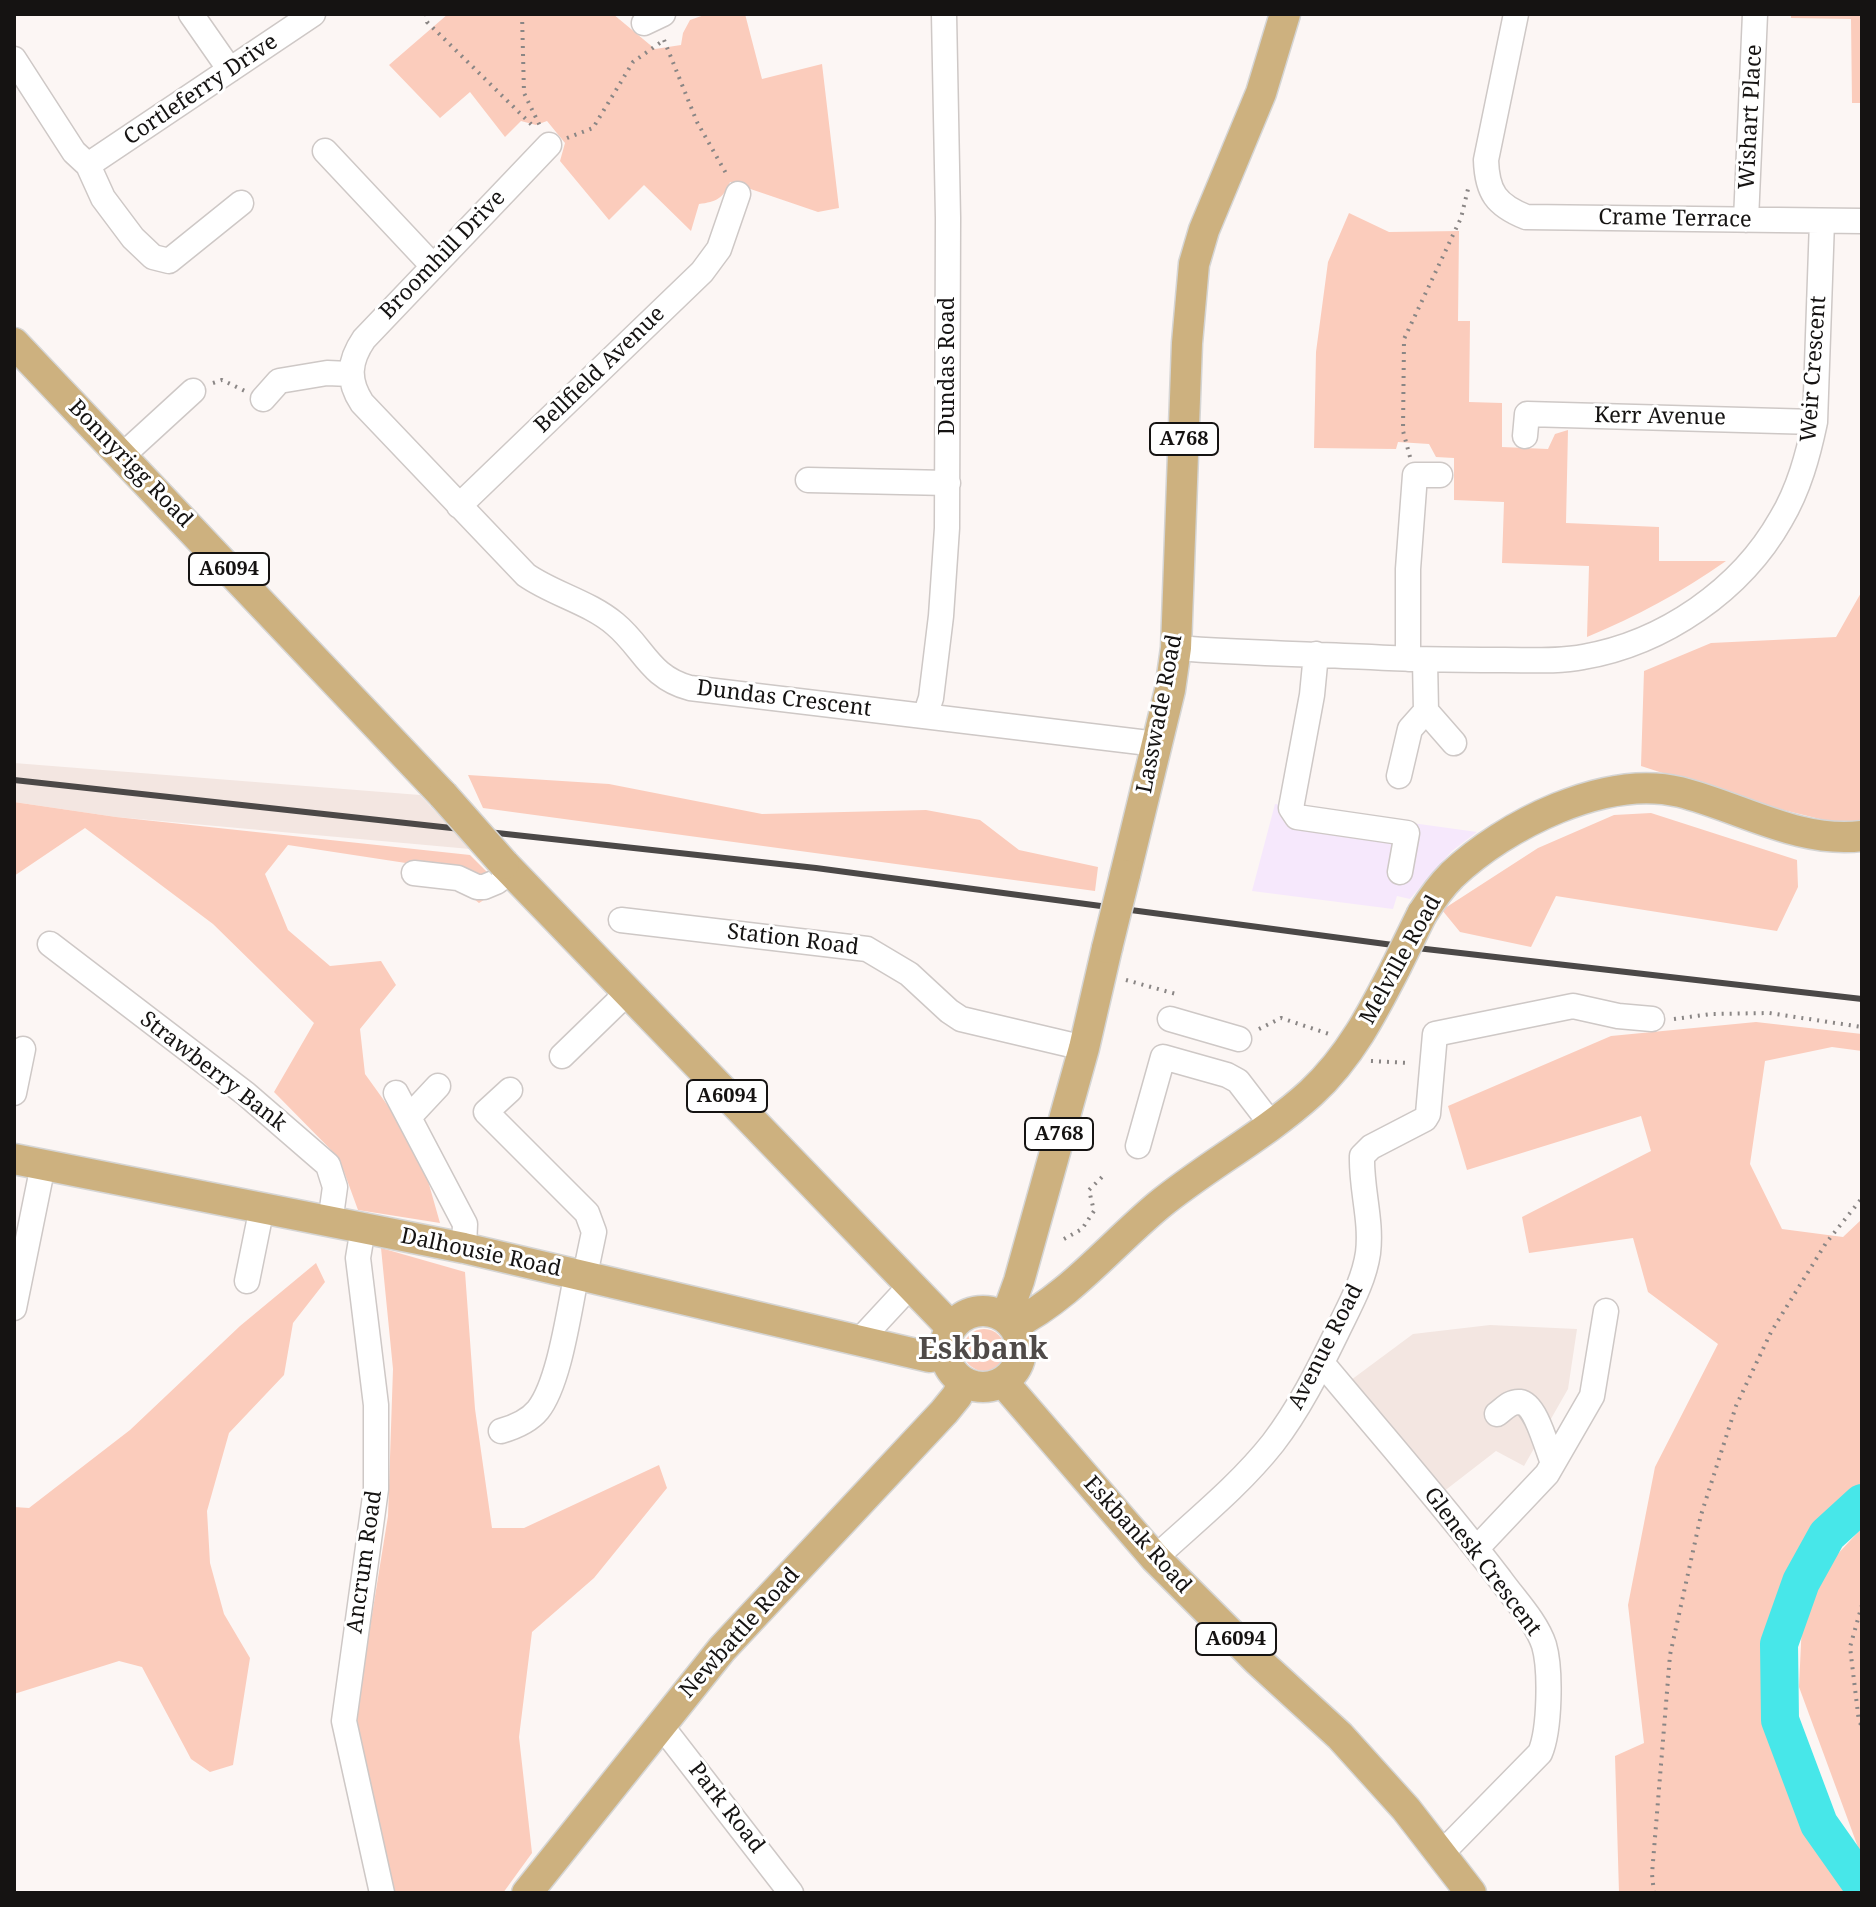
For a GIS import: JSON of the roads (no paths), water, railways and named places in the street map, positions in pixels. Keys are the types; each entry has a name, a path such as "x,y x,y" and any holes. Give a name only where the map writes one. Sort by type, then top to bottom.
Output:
{"main road":[{"name":"Lasswade Road","path":"1010,1321 1084,1048 1170,690 1176,648 1187,343 1194,264 1204,230 1261,93 1285,14"},
{"name":"Bonnyrigg Road","path":"14,343 443,795 508,868"},
{"name":"Melville Road","path":"1010,1321 1032,1316 1159,1205 1312,1093 1347,1053 1372,1013 1422,914 1450,877 1477,854 1513,832 1574,802 1628,789 1678,792 1775,825 1840,839 1862,836"},
{"name":"A6094","path":"508,868 910,1286 948,1341 951,1371 963,1382"},
{"name":"Dalhousie Road","path":"29,1162 464,1248 929,1357 948,1341"},
{"path":"948,1341 967,1314 987,1311 1010,1321 1020,1343 1017,1365 1003,1382 989,1388 963,1382"},
{"name":"Newbattle Road","path":"527,1893 722,1649 944,1412 957,1396 963,1382"},
{"name":"Eskbank Road","path":"1003,1382 1155,1558 1257,1660 1340,1736 1442,1853 1468,1892"}],"street":[{"path":"191,14 230,70"},
{"name":"Cortleferry Drive","path":"88,165 313,14"},
{"name":"Dundas Road","path":"925,716 931,698 941,616 948,483 944,14"},
{"name":"Crame Terrace","path":"1516,14 1486,160 1490,189 1508,210 1526,217 1862,221"},
{"name":"Wishart Place","path":"1746,220 1755,14"},
{"path":"14,59 74,152 88,165 103,198 133,238 153,257 169,261 241,203"},
{"name":"Broomhill Drive","path":"350,374 354,355 364,339 549,145"},
{"path":"335,153 432,265"},
{"name":"Bellfield Avenue","path":"459,506 702,272 719,249 719,221 738,194"},
{"name":"Weir Crescent","path":"1176,648 1416,660 1582,658 1616,649 1681,620 1742,573 1763,548 1782,518 1808,454 1815,422 1822,221"},
{"path":"263,399 279,381 327,373 350,374"},
{"name":"Dundas Crescent","path":"350,374 353,389 362,403 526,575 615,624 658,673 672,684 1157,744"},
{"path":"122,456 193,391"},
{"name":"Kerr Avenue","path":"1525,436 1527,414 1815,422"},
{"path":"1440,475 1415,475 1408,569 1416,660 1426,711 1454,743"},
{"path":"808,480 948,483"},
{"path":"1316,654 1312,695 1291,808 1297,817 1407,833 1400,872"},
{"path":"1399,776 1410,729 1426,711"},
{"path":"414,873 458,878 484,887 496,882 508,868"},
{"name":"Station Road","path":"621,920 867,949 909,974 961,1019 1084,1048"},
{"name":"Strawberry Bank","path":"49,945 246,1094 328,1165 335,1187 330,1223"},
{"path":"562,1056 628,992"},
{"name":"Avenue Road","path":"1155,1558 1231,1488 1272,1444 1322,1363 1358,1288 1368,1255 1369,1230 1362,1156 1371,1147 1425,1119 1428,1114 1435,1034 1573,1006 1618,1016 1652,1019"},
{"path":"1170,1019 1239,1039"},
{"path":"1198,1067 1207,1030"},
{"path":"14,1093 23,1049"},
{"path":"1138,1146 1163,1057 1238,1081 1271,1124"},
{"path":"409,1117 438,1086"},
{"path":"501,1431 519,1425 538,1411 551,1387 594,1232 587,1213 486,1112 510,1090"},
{"path":"396,1093 465,1224 464,1248"},
{"path":"14,1308 29,1162"},
{"path":"247,1281 262,1207"},
{"name":"Ancrum Road","path":"363,1228 358,1258 376,1405 376,1489 344,1721 382,1893"},
{"path":"859,1341 910,1286"},
{"path":"1477,1548 1547,1474 1592,1396 1606,1311"},
{"name":"Glenesk Crescent","path":"1322,1363 1477,1548 1536,1627 1545,1647 1549,1700 1540,1753 1442,1853"},
{"path":"1497,1414 1510,1403 1520,1402 1530,1407 1553,1463"},
{"name":"Park Road","path":"660,1724 791,1893"}],"waterway":[{"path":"1862,1503 1827,1535 1801,1582 1779,1644 1780,1720 1819,1824 1862,1885"}],"railway":[{"path":"14,780 816,868 1408,947 1862,999"}],"district":[{"name":"Eskbank","path":"983,1350"}]}
